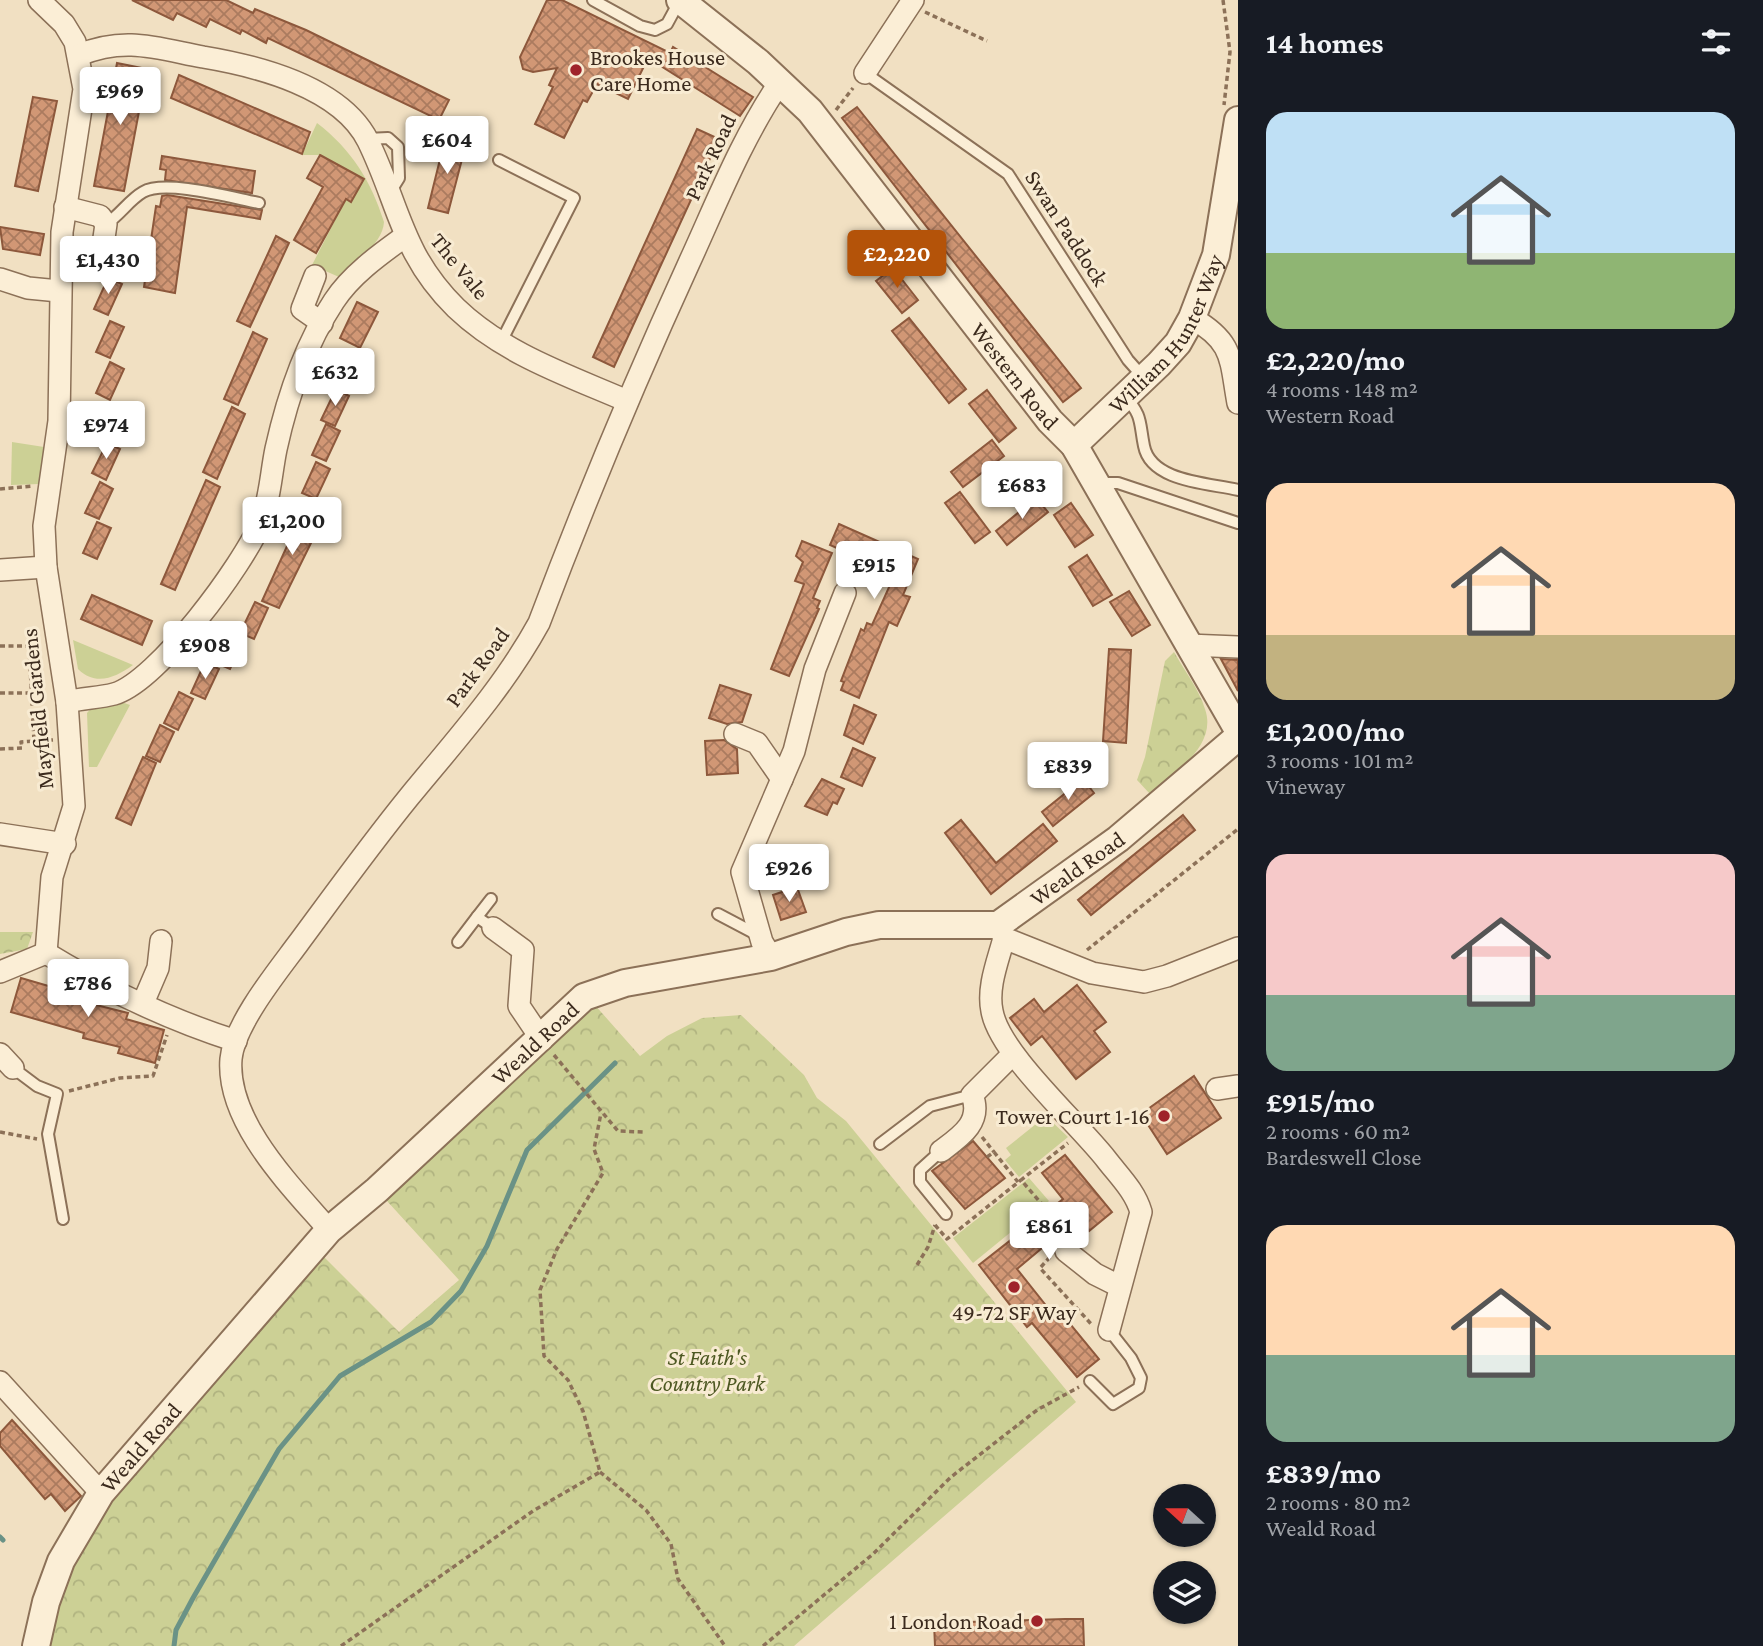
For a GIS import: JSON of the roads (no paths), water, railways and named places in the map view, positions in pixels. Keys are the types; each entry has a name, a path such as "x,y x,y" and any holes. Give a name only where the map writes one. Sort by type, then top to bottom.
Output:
{"street":[{"path":"39,0 64,24 79,55"},
{"name":"Western Road","path":"680,0 780,82 823,126 1051,421 1074,445 1238,730"},
{"path":"865,73 913,0"},
{"name":"The Vale","path":"79,55 101,46 123,43 262,69 301,85 330,102 350,118 367,139 404,237 438,288 500,345 627,401"},
{"name":"Mayfield Gardens","path":"46,953 52,877 65,844 74,806 67,702 46,567 44,526 51,488 61,390 59,291 65,207 83,104 79,55"},
{"name":"Park Road","path":"329,1230 268,1159 242,1112 231,1059 236,1041 260,995 346,878 523,652 539,623 627,401 738,156 762,108 780,82"},
{"name":"William Hunter Way","path":"1074,445 1178,344 1192,318 1216,254 1230,118"},
{"path":"65,207 100,216 106,224 103,252"},
{"path":"67,702 116,694 151,668 211,602 236,567 261,521 287,404 334,300 356,275 404,237"},
{"path":"315,276 302,309 323,323"},
{"path":"0,279 28,288 59,291"},
{"path":"1192,318 1214,331 1223,341 1236,367 1238,403"},
{"path":"0,570 46,567"},
{"path":"766,949 742,872 794,751 815,669 845,593"},
{"path":"1188,645 1238,647"},
{"path":"735,734 757,743 782,779"},
{"name":"Weald Road","path":"36,1646 46,1602 61,1562 101,1493 329,1230 541,1040 584,997 597,991 766,949 879,925 1001,932 1118,839 1238,737"},
{"path":"0,834 65,844"},
{"path":"485,923 523,950 519,1006 541,1040"},
{"path":"1109,1330 1141,1212 1137,1198 1083,1130 1013,1054 998,1032 991,1009 1001,932 1092,973 1144,982 1167,976 1238,948"},
{"path":"143,1003 158,968 161,941"},
{"path":"0,972 46,953 104,987 236,1041"},
{"path":"941,1151 970,1128 975,1110 972,1095 1013,1054"},
{"path":"1066,1251 1095,1274 1119,1286"},
{"path":"0,1382 101,1493"}],"lane":[{"path":"593,0 640,26 655,30 667,24 680,0"},
{"name":"Swan Paddock","path":"865,73 1008,174 1128,360 1144,378"},
{"path":"499,160 574,198 500,345"},
{"path":"106,224 122,214 141,193 162,187 259,202"},
{"path":"1125,397 1141,416 1144,447 1149,460 1160,471 1238,490"},
{"path":"1097,488 1106,483 1118,483 1238,523"},
{"path":"458,942 485,923 491,900"},
{"path":"718,914 747,926 766,949"},
{"path":"7,1061 37,1086 57,1094 49,1142 63,1219"},
{"path":"880,1144 930,1106 972,1095"},
{"path":"941,1151 920,1170 920,1182 946,1214"},
{"path":"1090,1381 1113,1404 1139,1388 1141,1378 1136,1368 1109,1330"}],"waterway":[{"path":"174,1646 176,1630 193,1598 279,1449 340,1376 431,1322 461,1291 487,1246 527,1150 615,1063"},
{"path":"0,1537 3,1540"}],"place":[{"name":"Brookes House Care Home","path":"576,70"},
{"name":"Tower Court 1-16","path":"1164,1116"},
{"name":"49-72 SF Way","path":"1014,1287"},
{"name":"1 London Road","path":"1037,1621"}],"park label":[{"name":"St Faith's Country Park","path":"707,1370"}]}
